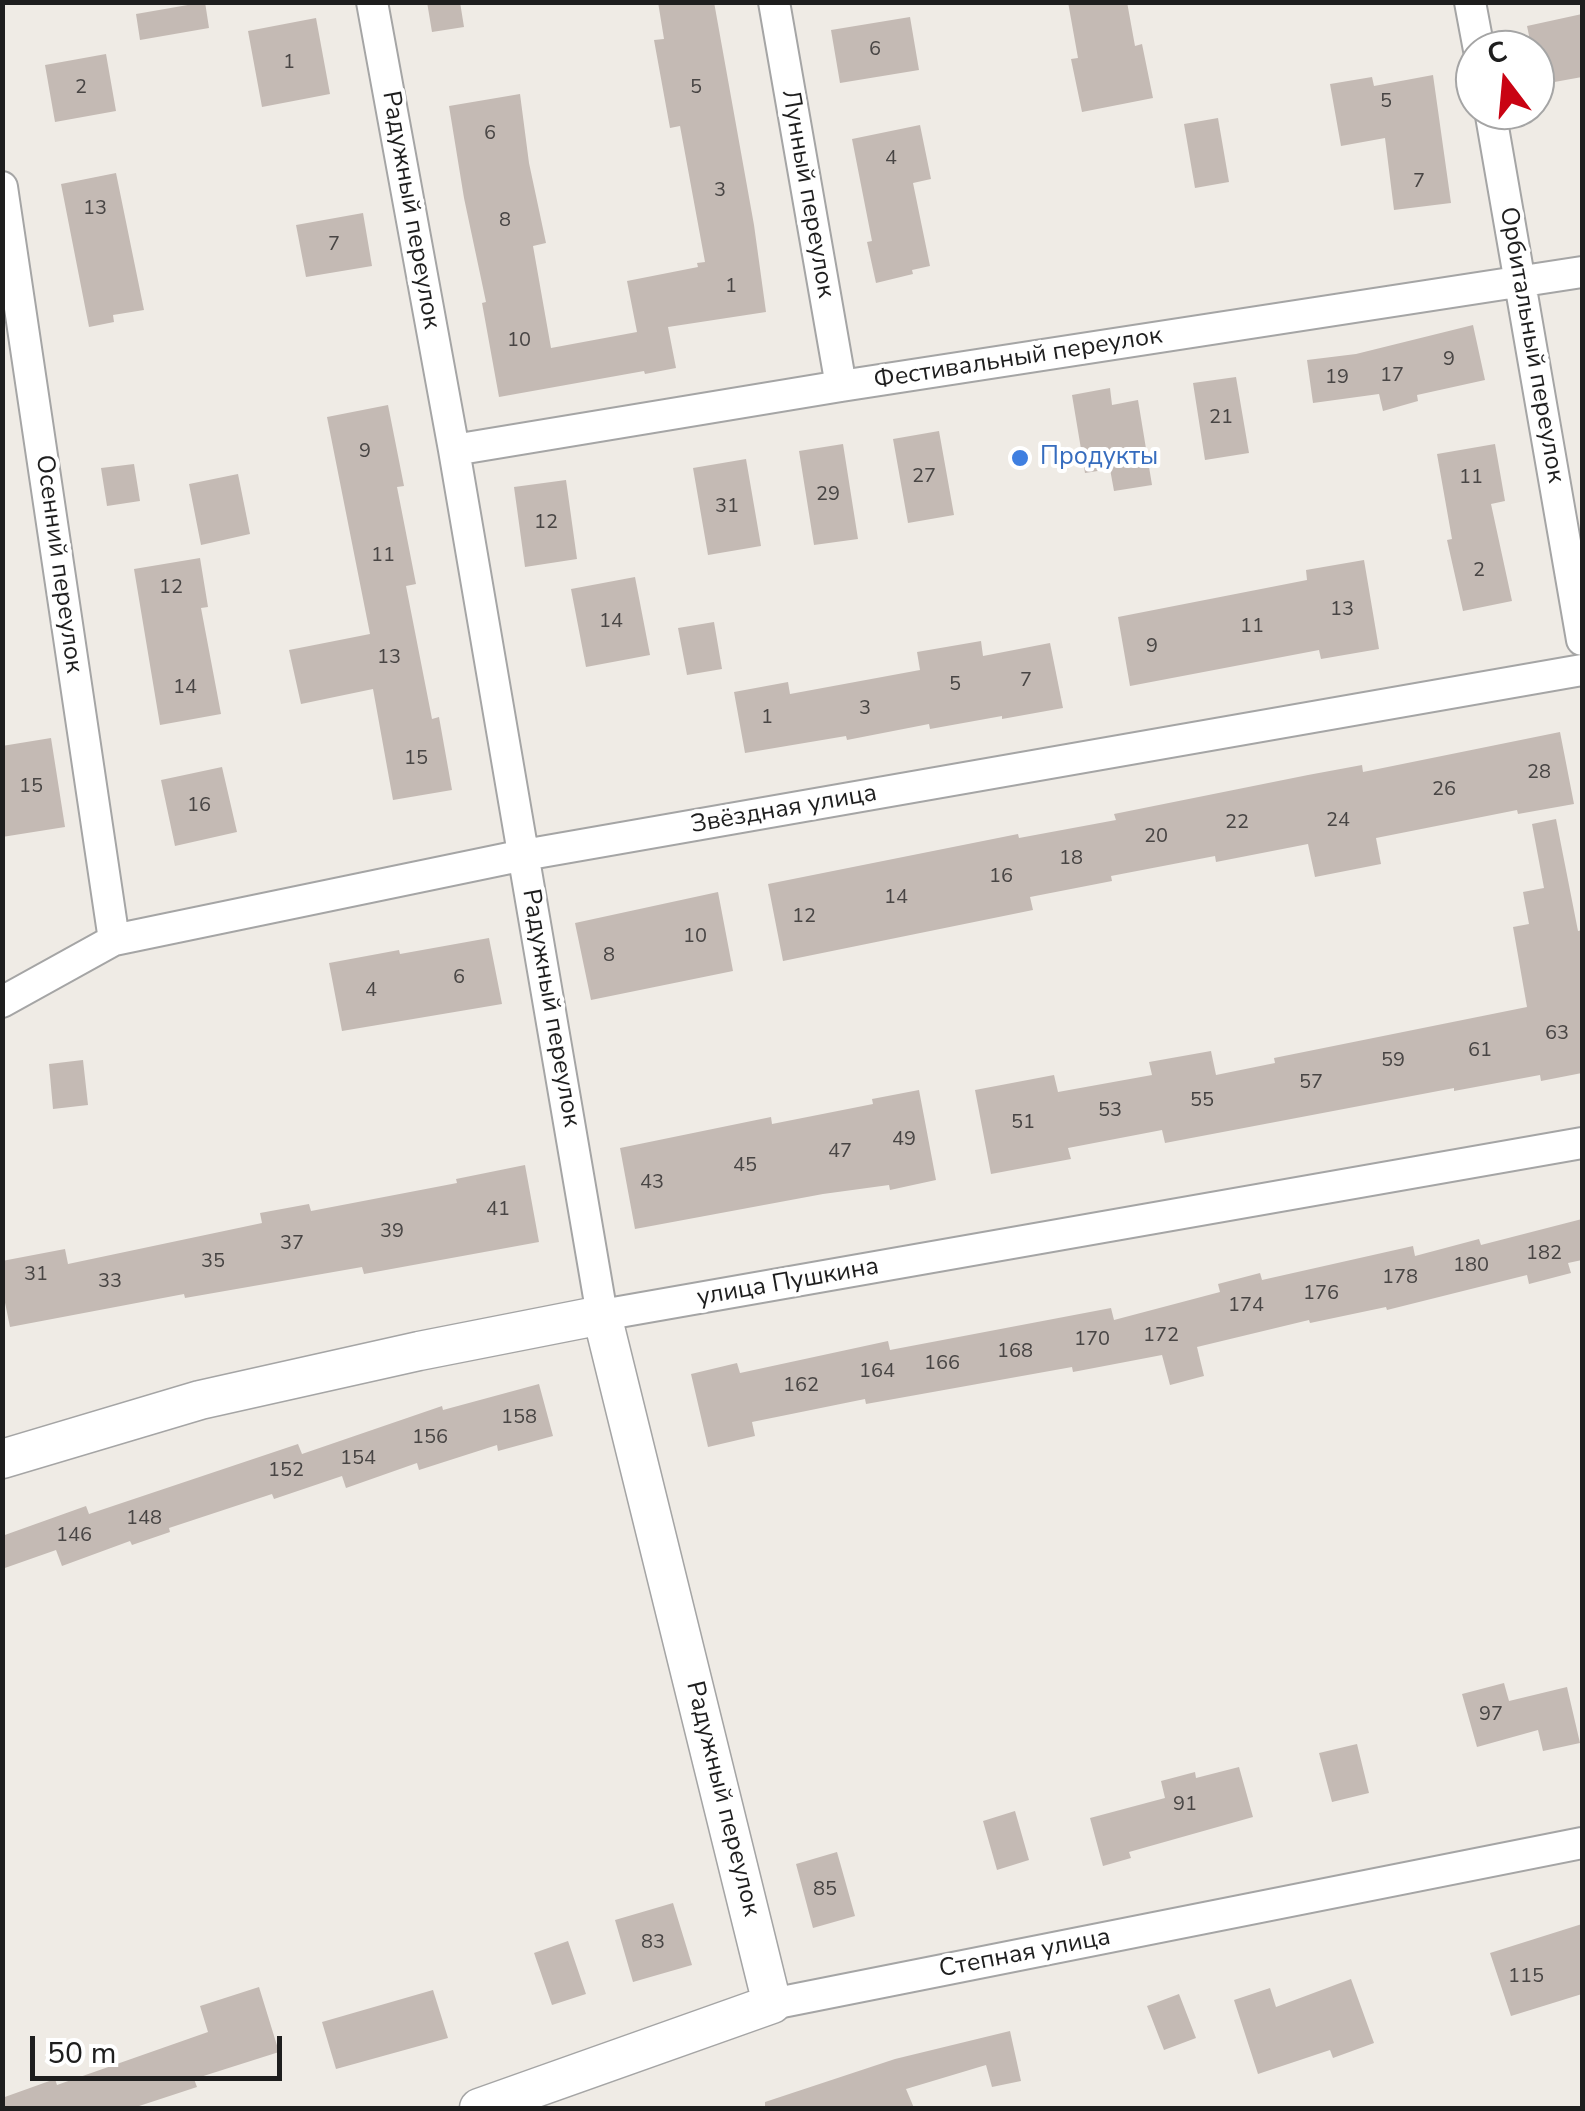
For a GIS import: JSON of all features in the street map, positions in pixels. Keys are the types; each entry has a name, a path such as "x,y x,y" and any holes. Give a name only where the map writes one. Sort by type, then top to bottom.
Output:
{"street":[{"name":"Радужный переулок","path":"372,2 454,450 602,1315 772,2004"},
{"name":"Лунный переулок","path":"774,2 841,386"},
{"path":"1470,2 1475,30"},
{"name":"Орбитальный переулок","path":"1494,130 1582,640"},
{"name":"Осенний переулок","path":"2,187 114,940"},
{"name":"Фестивальный переулок","path":"454,450 1582,272"},
{"name":"Звёздная улица","path":"2,1002 114,940 524,855 1582,670"},
{"name":"улица Пушкина","path":"2,1459 200,1400 419,1351 602,1315 1582,1144"},
{"name":"Степная улица","path":"479,2108 772,2004 1582,1843"}],"building":[{"path":"205,2 209,28 140,40 136,14"},
{"path":"427,2 460,2 464,27 432,32"},
{"path":"658,2 714,2 766,312 668,327 676,368 499,397 482,303 486,302 449,106 520,94 546,243 533,246 551,348 637,332 627,281 698,267 697,263 705,262 680,126 670,128 654,40 664,39"},
{"path":"1068,2 1127,2 1135,46 1142,44 1153,98 1082,112 1071,59 1078,58"},
{"path":"1582,14 1582,77 1555,82 1555,30 1528,30 1527,26"},
{"path":"910,17 919,70 840,83 831,30"},
{"path":"316,18 330,94 262,107 248,31"},
{"path":"106,54 116,111 55,122 45,65"},
{"path":"1433,75 1451,203 1394,210 1385,138 1341,146 1330,84 1372,77 1374,86"},
{"path":"1218,118 1229,182 1195,188 1184,124"},
{"path":"920,125 931,179 913,183 930,266 876,283 852,139"},
{"path":"116,173 144,310 113,315 114,322 89,327 61,184"},
{"path":"363,213 372,266 306,277 296,225"},
{"path":"1473,325 1485,380 1417,395 1418,401 1383,411 1379,394 1313,403 1307,360 1356,354"},
{"path":"1236,377 1249,453 1205,460 1193,383"},
{"path":"1110,388 1112,405 1138,400 1152,485 1114,491 1110,469 1085,473 1072,395"},
{"path":"388,405 404,486 397,487 416,584 406,586 432,719 439,717 452,790 393,800 373,689 301,704 289,650 370,634 327,417"},
{"path":"939,431 954,515 908,523 893,439"},
{"path":"843,444 858,539 814,545 799,451"},
{"path":"1495,444 1505,501 1491,504 1512,601 1463,611 1447,540 1452,539 1437,454"},
{"path":"746,459 761,546 708,555 693,468"},
{"path":"134,464 140,501 107,506 101,468"},
{"path":"238,474 250,534 201,545 189,484"},
{"path":"566,480 577,559 525,567 514,487"},
{"path":"200,558 208,607 201,608 221,714 160,725 134,569"},
{"path":"1364,560 1379,649 1321,659 1319,650 1130,686 1118,617 1307,580 1306,570"},
{"path":"635,577 650,655 586,667 571,589"},
{"path":"714,622 722,669 687,675 678,628"},
{"path":"981,641 983,656 1050,643 1063,708 745,753 734,692 788,682 790,694 920,670 917,652"},
{"path":"1560,732 1574,804 1518,814 1517,810 1376,838 1381,864 1315,877 1308,844 1216,862 1215,856 1030,897 1033,910 783,961 768,884 1018,834 1019,838 1116,820 1114,814 1308,775 1362,765 1363,772"},
{"path":"51,738 65,827 2,837 2,746"},
{"path":"222,767 237,832 175,846 161,780"},
{"path":"1556,819 1578,931 1582,930 1582,1073 1541,1081 1540,1075 1454,1088 1165,1143 1162,1130 1068,1148 1071,1159 991,1174 975,1090 1054,1075 1058,1092 1152,1075 1149,1062 1211,1051 1216,1075 1275,1063 1274,1058 1527,1007 1513,927 1529,924 1523,892 1544,888 1532,824"},
{"path":"718,892 733,971 591,1000 575,923"},
{"path":"489,938 502,1004 342,1031 329,963"},
{"path":"83,1060 88,1105 53,1109 49,1064"},
{"path":"919,1090 936,1180 890,1190 889,1185 823,1194 635,1229 620,1148 771,1117 772,1124 873,1104 872,1099"},
{"path":"525,1165 539,1242 364,1274 362,1267 185,1298 184,1294 10,1327 2,1288 2,1261 65,1249 68,1264 262,1223 260,1213 309,1204 311,1211 457,1183 456,1179"},
{"path":"1582,1219 1582,1260 1568,1263 1571,1273 1529,1284 1527,1275 1387,1310 1386,1307 1310,1323 1309,1320 1197,1347 1204,1376 1170,1385 1162,1355 1073,1372 1072,1367 866,1404 865,1399 752,1422 755,1436 708,1447 691,1374 737,1363 740,1373 888,1341 890,1350 1111,1308 1114,1320 1220,1292 1218,1284 1260,1273 1262,1280 1413,1246 1415,1256 1479,1239 1481,1245"},
{"path":"539,1384 553,1436 498,1451 497,1445 419,1470 417,1463 346,1488 342,1476 274,1499 272,1494 62,1566 56,1550 2,1569 2,1536 86,1506 89,1514 298,1444 302,1454 442,1406 443,1410"},
{"path":"1504,1683 1509,1701 1567,1687 1580,1743 1543,1751 1538,1730 1477,1747 1462,1694"},
{"path":"1357,1744 1369,1793 1332,1802 1319,1753"},
{"path":"1239,1767 1253,1817 1129,1852 1131,1858 1103,1866 1090,1818 1165,1798 1161,1781 1195,1772 1196,1778"},
{"path":"1015,1811 1029,1860 997,1870 983,1821"},
{"path":"837,1852 855,1916 813,1928 796,1864"},
{"path":"673,1903 692,1965 633,1982 615,1920"},
{"path":"1582,1924 1582,1994 1511,2016 1490,1953"},
{"path":"568,1941 586,1994 552,2005 534,1953"},
{"path":"1351,1979 1374,2043 1333,2058 1330,2050 1258,2074 1234,2000 1270,1988 1276,2007"},
{"path":"259,1987 279,2052 194,2079 197,2087 133,2108 2,2108 2,2098 55,2079 57,2085 208,2032 200,2006"},
{"path":"433,1990 448,2038 336,2069 322,2022"},
{"path":"1179,1994 1196,2038 1164,2050 1147,2006"},
{"path":"1010,2031 1021,2081 992,2087 986,2065 906,2089 914,2108 765,2108 765,2102 895,2059"}],"place":[{"name":"Продукты","path":"1020,458"}]}
